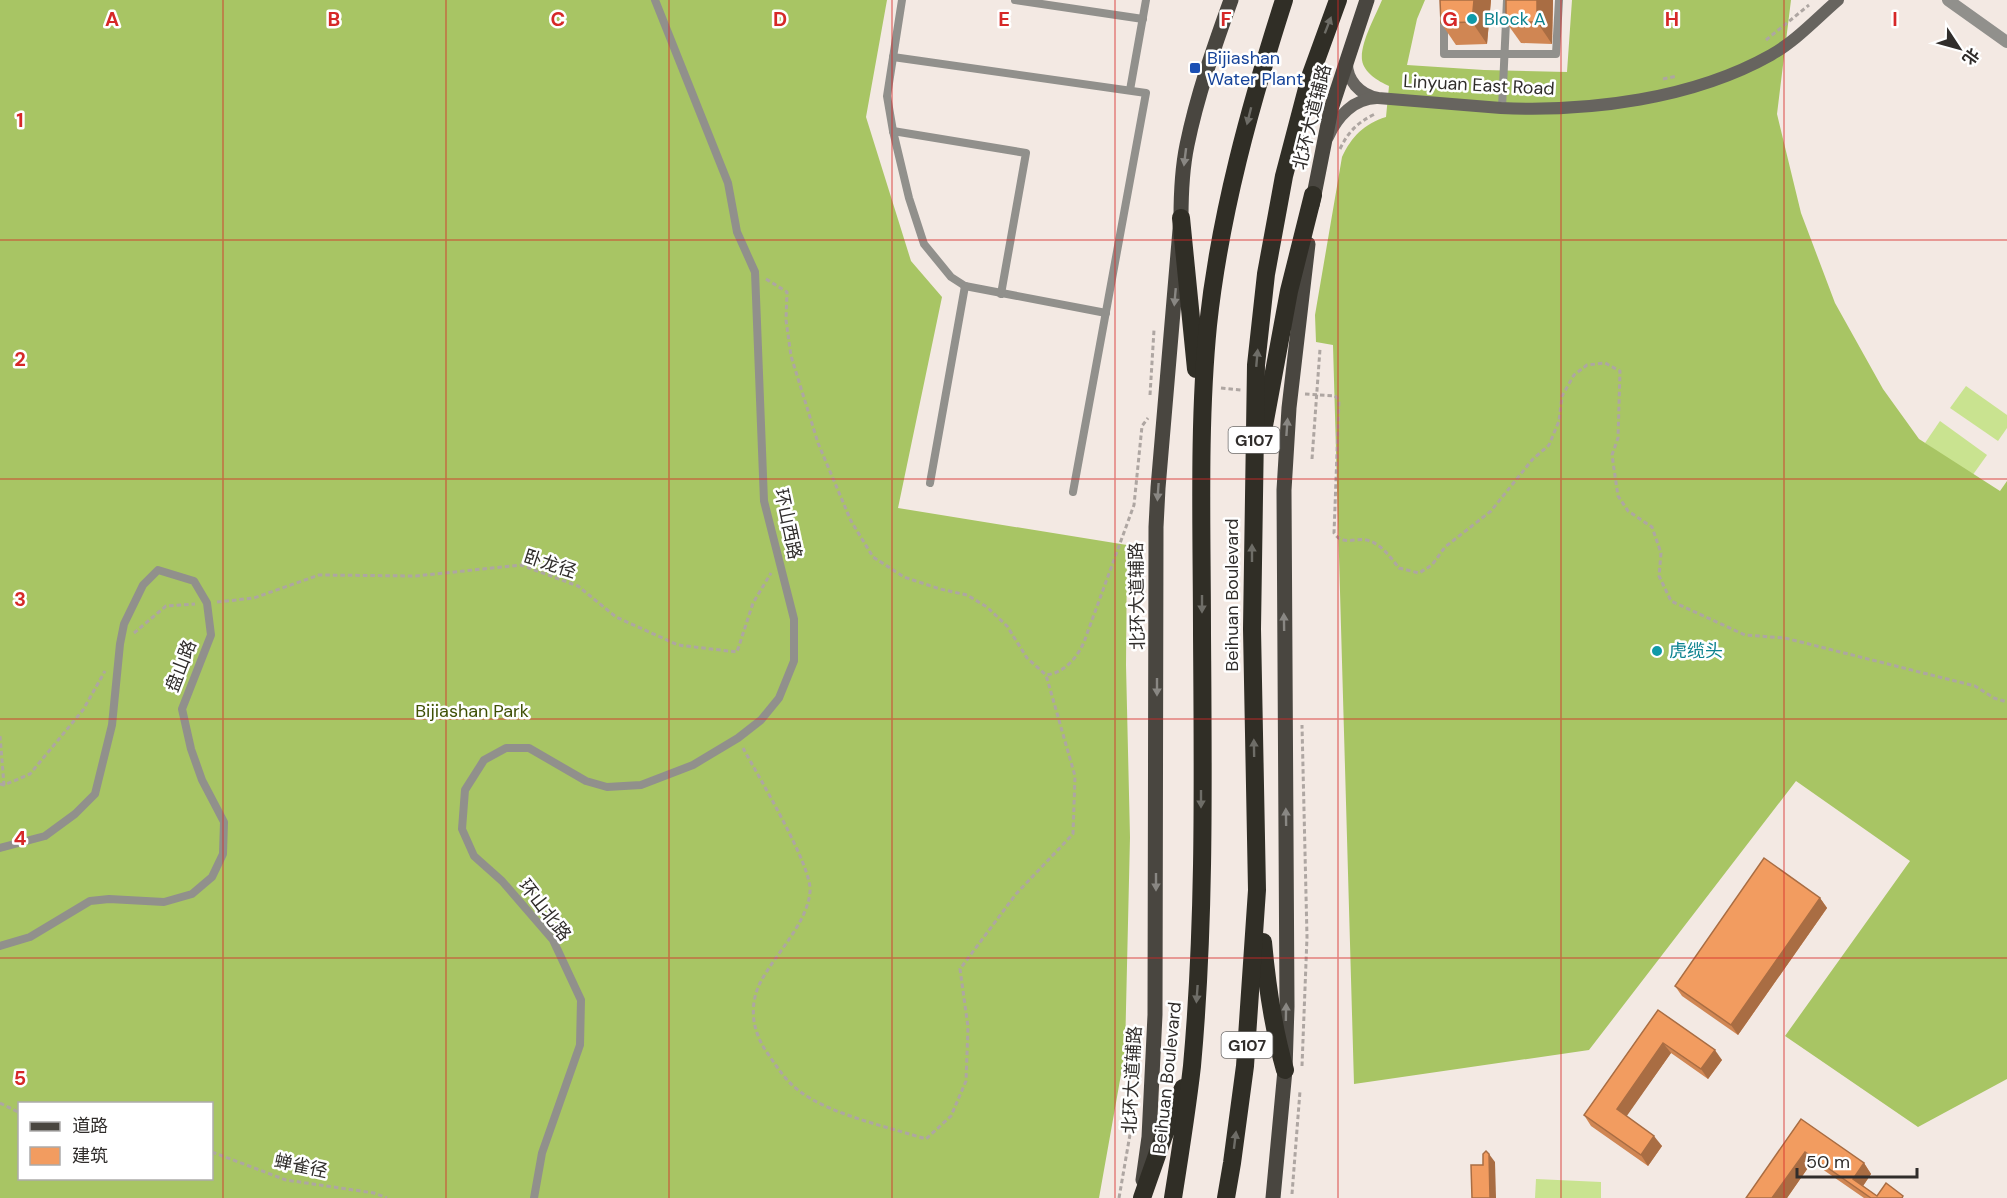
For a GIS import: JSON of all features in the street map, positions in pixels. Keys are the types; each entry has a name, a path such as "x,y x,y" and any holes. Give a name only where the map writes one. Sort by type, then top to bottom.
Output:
{"highway":[{"name":"Beihuan Boulevard","path":"1173,1198 1191,1067 1201,897 1202,440 1208,324 1226,208 1252,102 1284,0"},
{"name":"Beihuan Boulevard","path":"1226,1198 1245,1066 1257,890 1252,629 1252,501 1256,365 1274,226 1297,123 1325,33 1338,0"},
{"path":"1252,501 1289,291 1313,195"},
{"path":"1181,218 1202,440"},
{"path":"1257,890 1276,1040 1293,1072"},
{"path":"1141,1198 1191,1067"}],"main road":[{"name":"北环大道辅路","path":"1141,1198 1149,1137 1155,1015 1156,527 1186,146 1211,56 1231,0"},
{"name":"北环大道辅路","path":"1273,1198 1293,1072 1287,873 1284,490 1289,408 1313,195 1331,109 1365,0"}],"street":[{"name":"Linyuan East Road","path":"1378,98 1502,108 1558,108 1631,101 1674,92 1708,83 1773,54 1838,0"},
{"path":"1948,0 2007,42"},
{"path":"1347,59 1348,71 1357,87 1369,96 1378,98"},
{"path":"1323,148 1334,127 1348,110 1364,99 1378,98"}],"lane":[{"name":"环山西路","path":"484,760 506,748 529,748 586,781 607,787 641,785 693,765 738,738 761,720 779,698 794,661 794,619 764,501 755,272 737,232 728,183 655,0"},
{"path":"902,0 887,96 909,198 924,244 951,277 964,286 1106,313"},
{"path":"1015,0 1143,19"},
{"path":"1130,90 1146,0"},
{"path":"1447,0 1444,16 1444,54 1556,54 1559,0"},
{"path":"1502,108 1507,0"},
{"path":"893,57 1146,93 1073,492"},
{"path":"893,131 1026,153 1001,294"},
{"path":"930,483 964,286"},
{"name":"盘山路","path":"0,848 45,836 75,814 96,794 112,725 124,624 143,585 158,570 194,581 207,603 211,635 182,709 191,749 202,780 224,822 223,854 212,877 192,894 164,902 109,899 90,901 30,937 0,946"},
{"name":"环山北路","path":"484,760 465,790 462,829 474,856 502,881 553,940 581,1000 580,1045 542,1153 534,1198"}],"path":[{"path":"1762,43 1815,0"},
{"path":"1661,79 1684,74"},
{"path":"1338,159 1345,138 1353,128 1375,114"},
{"path":"738,738 806,867 811,890 805,913 769,965 755,994 752,1015 758,1038 782,1076 802,1093 837,1110 926,1139 951,1116 966,1081 968,1027 960,969 1016,894 1072,834 1075,776 1047,675 1027,658 1007,626 987,607 967,595 904,577 873,557 851,521 818,443 791,356 786,320 787,292 755,272"},
{"path":"1312,459 1320,349"},
{"path":"1318,395 1335,396 1340,400 1341,406 1334,533 1345,541 1370,540 1387,552 1399,568 1419,573 1432,565 1445,548 1491,511 1532,460 1549,445 1559,421 1562,396 1574,375 1587,365 1605,363 1620,371 1618,438 1612,455 1618,496 1628,511 1652,527 1661,553 1659,576 1671,601 1745,635 1785,638 1975,686 1994,698 2007,702"},
{"path":"1301,401 1302,391"},
{"path":"1047,675 1064,668 1078,656 1084,642 1134,505 1142,426 1152,413"},
{"name":"卧龙径","path":"207,603 254,598 319,575 416,576 520,565 578,586 616,617 678,645 737,652 753,603 779,561"},
{"path":"0,736 2,784 30,774 83,710 120,644 166,606 207,603"},
{"path":"1293,1072 1307,937 1302,717"},
{"path":"1292,1194 1301,1085"},
{"path":"0,1103 18,1112"},
{"name":"蝉雀径","path":"213,1152 286,1180 374,1193 387,1198"}],"green space":[{"name":"Bijiashan Park","path":"0,0 887,0 866,117 911,261 942,297 898,508 1127,545 1126,665 1130,837 1125,1052 1099,1198 0,1198"},
{"path":"1382,0 1425,0 1417,19 1407,65 1567,72 1572,0 1791,0 1777,114 1801,213 1835,303 1883,389 1919,439 2000,491 2007,481 2007,1079 1918,1127 1785,1036 1910,861 1796,781 1589,1050 1354,1084 1333,345 1316,342 1315,315 1342,157 1360,132 1371,123 1386,117 1389,86 1369,73 1362,60 1366,38"},
{"path":"1966,386 2007,415 2007,428 1998,441 1950,408"},
{"path":"1940,421 1987,455 1972,476 1925,443"},
{"path":"1536,1179 1601,1182 1601,1198 1535,1198"}],"building":[{"path":"1440,0 1474,0 1472,22 1441,23"},
{"path":"1506,0 1537,0 1537,22 1506,22"},
{"path":"1764,858 1820,898 1731,1025 1675,986"},
{"path":"1658,1010 1715,1050 1701,1069 1663,1043 1617,1109 1654,1136 1641,1155 1584,1115"},
{"path":"1801,1119 1864,1163 1853,1179 1877,1196 1886,1183 1903,1196 1902,1198 1871,1198 1805,1152 1772,1198 1746,1198"},
{"path":"1486,1151 1489,1154 1490,1198 1472,1198 1471,1165 1483,1165 1483,1154"}],"place":[{"name":"Block A","path":"1472,19"},
{"name":"Bijiashan Water Plant","path":"1195,68"},
{"name":"虎缆头","path":"1657,651"}]}
